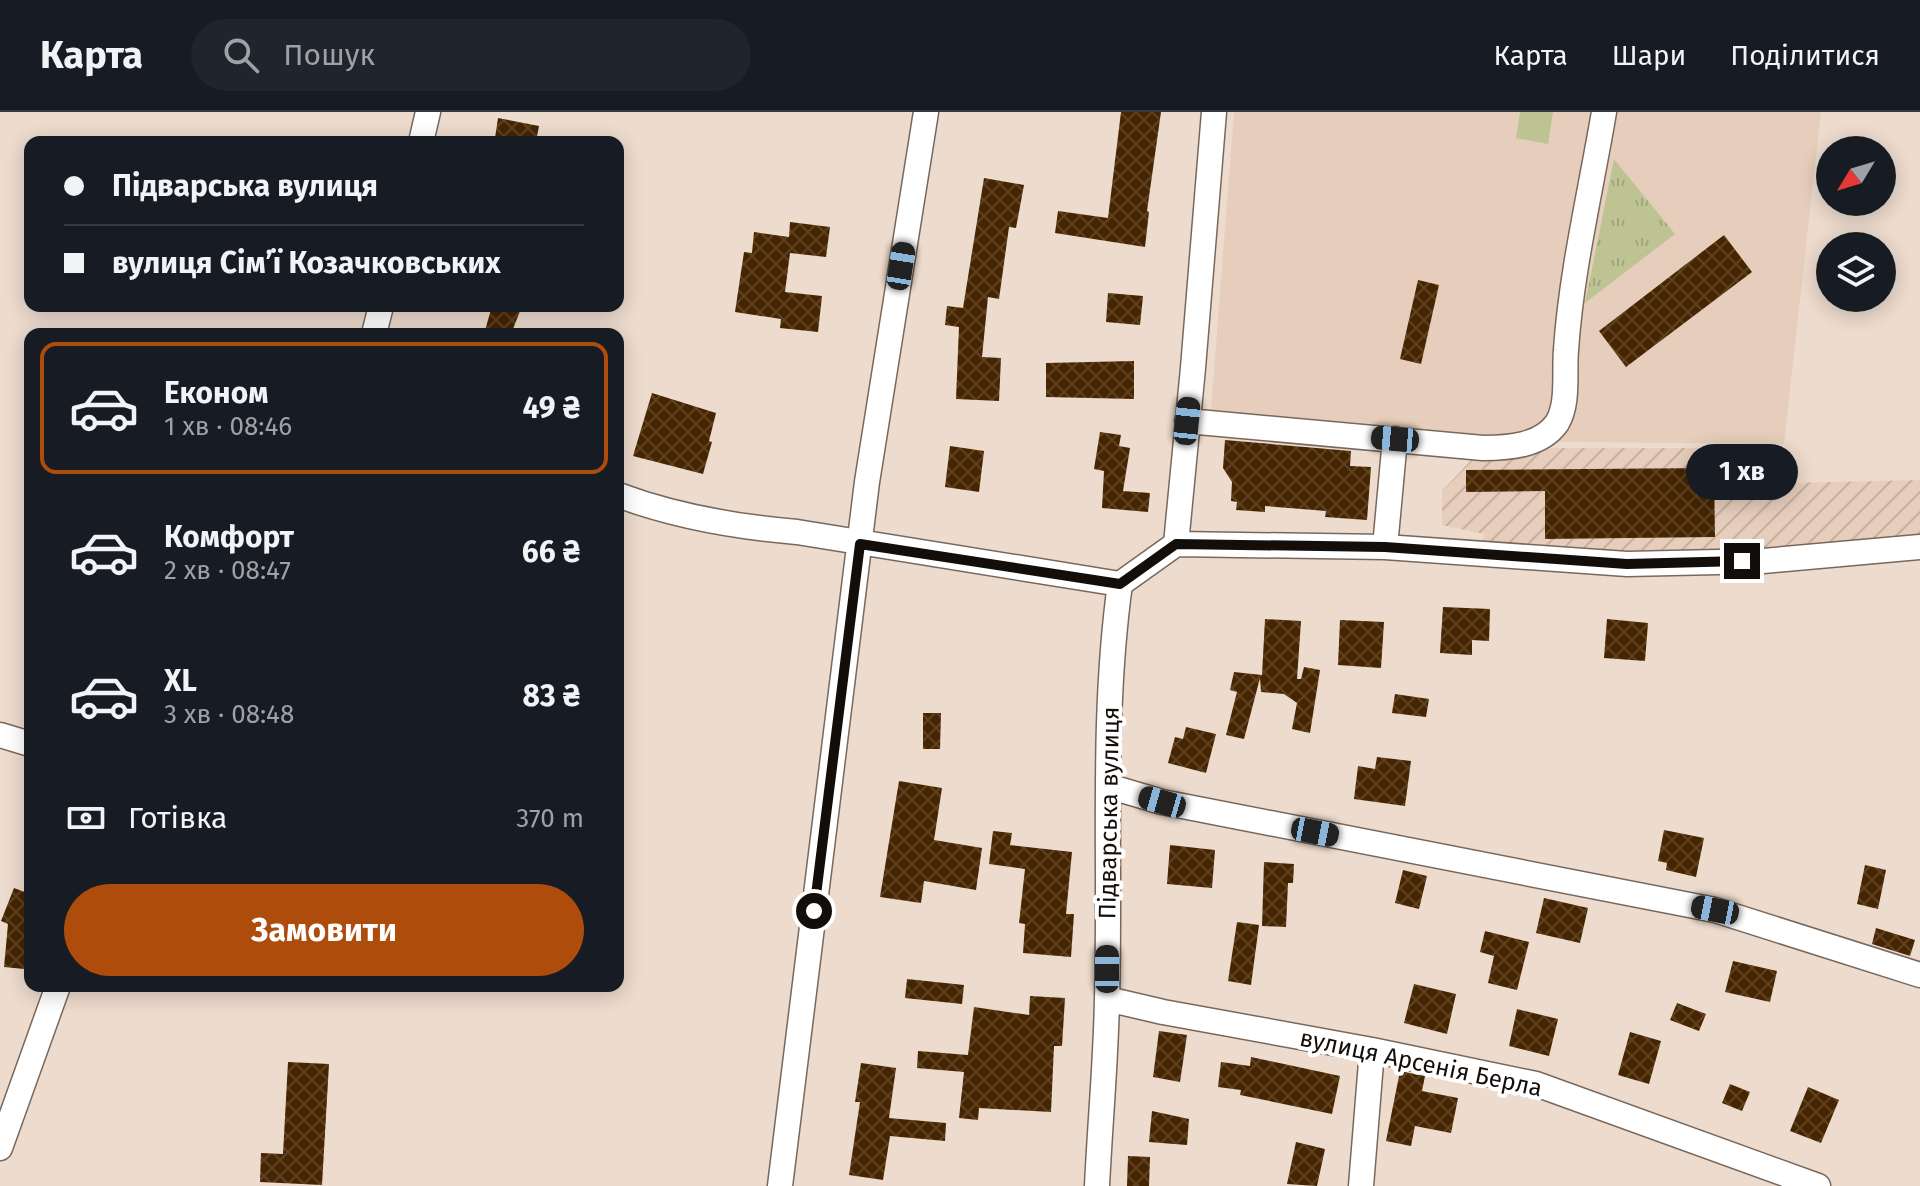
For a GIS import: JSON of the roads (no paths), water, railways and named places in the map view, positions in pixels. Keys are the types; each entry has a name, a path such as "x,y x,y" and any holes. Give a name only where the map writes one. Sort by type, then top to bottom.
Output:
{"street":[{"path":"422,136 428,112"},
{"path":"780,1186 860,544 926,112"},
{"path":"1176,544 1214,112"},
{"path":"1187,421 1483,448 1513,448 1546,433 1556,425 1564,402 1569,319 1604,112"},
{"path":"1385,547 1395,439"},
{"path":"624,497 709,519 1120,584 1176,544 1385,547 1627,564 1763,561 1920,547"},
{"name":"Підварська вулиця","path":"1097,1186 1107,999 1112,640 1120,584"},
{"path":"0,735 24,742"},
{"path":"1108,786 1162,802 1715,910 1920,975"},
{"path":"0,1148 56,992"},
{"name":"вулиця Арсенія Берла","path":"1107,999 1536,1084 1818,1186"},
{"path":"1361,1186 1372,1050"}]}
